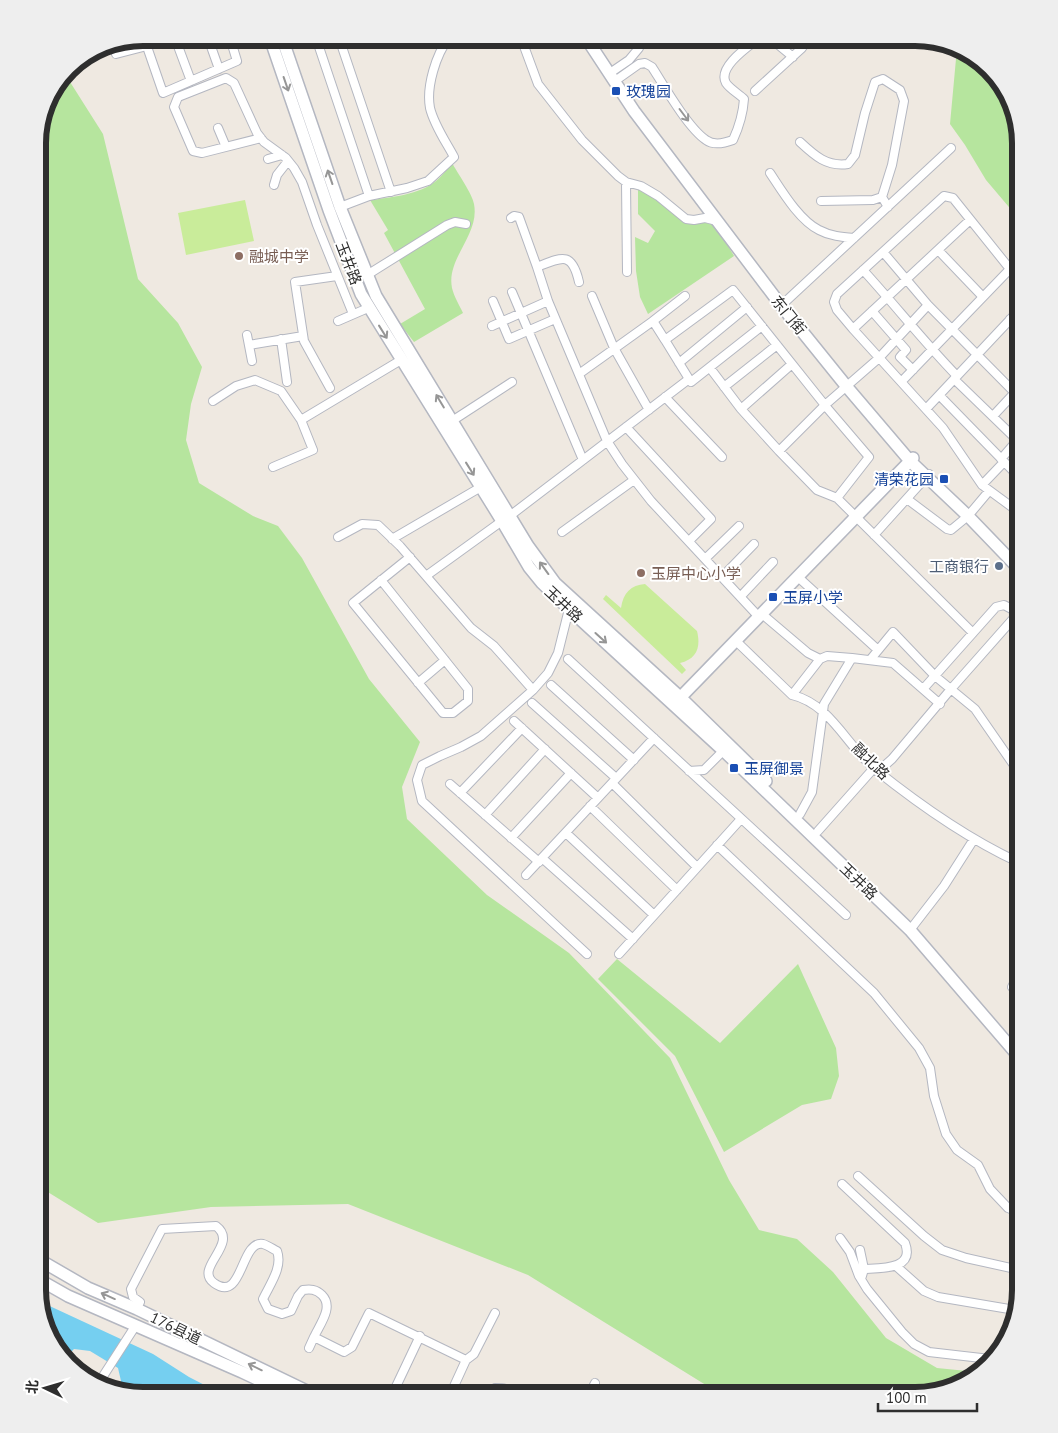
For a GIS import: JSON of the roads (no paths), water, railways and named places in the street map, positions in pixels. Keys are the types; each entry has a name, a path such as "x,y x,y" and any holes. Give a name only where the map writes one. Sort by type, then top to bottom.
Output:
{"street":[{"path":"116,54 147,46 163,93 237,61 232,46"},
{"path":"179,46 191,81"},
{"path":"211,46 219,69"},
{"name":"玉井路","path":"273,46 329,210 361,294 481,487 507,518 555,583 818,831 912,928 1012,1040"},
{"name":"玉井路","path":"285,46 340,207 376,296 452,421 507,518 529,566 569,609 678,701 725,752 912,928 1012,1048"},
{"path":"319,46 370,196"},
{"path":"342,46 391,192"},
{"path":"340,207 370,196 407,188 428,181 454,157 430,107 432,72 443,46"},
{"path":"524,46 538,84 582,140 626,182 641,186 658,196 686,219 705,218 717,221 728,227"},
{"name":"东门街","path":"592,46 849,385"},
{"name":"东门街","path":"598,46 634,111 780,304 912,459 1012,553"},
{"path":"614,76 639,48 638,46"},
{"path":"614,76 639,64 645,63 652,67 682,113 707,141 716,144 726,143 733,140 738,128 743,112 744,99 726,83 724,76 726,68 731,62 750,46"},
{"path":"780,46 793,57"},
{"path":"755,90 803,46"},
{"path":"261,138 202,152 193,151 174,107 178,97 226,78 234,83 257,133 285,158 302,182 353,314"},
{"path":"800,142 826,162 839,166 848,164 855,154 875,82 883,79 900,90 904,101 901,122 892,165 882,197 888,207"},
{"path":"218,128 226,147"},
{"path":"785,302 951,148"},
{"path":"268,158 285,158"},
{"path":"274,185 285,158"},
{"path":"770,173 805,220 818,230 836,236 854,238"},
{"path":"626,182 627,272"},
{"path":"902,381 1010,269 953,198 944,196 837,294 834,302 837,310 943,428 982,485 1012,507"},
{"path":"821,201 873,200 882,197"},
{"path":"511,218 514,216 519,217 555,319 607,441 634,480 651,501 740,596 808,653 820,659"},
{"path":"853,328 970,220"},
{"path":"367,275 447,226 456,222 466,224"},
{"path":"938,250 983,297"},
{"path":"883,252 951,330 977,356 1012,385"},
{"path":"537,267 558,259 567,259 573,263 579,282"},
{"path":"863,270 888,296 932,351 993,416 1012,433"},
{"path":"330,388 310,353 301,330 302,324 295,282 337,276"},
{"path":"665,340 733,290 825,406 869,457 837,498"},
{"path":"512,292 583,460"},
{"path":"592,296 614,348 648,410"},
{"path":"579,374 685,296"},
{"path":"493,300 509,339 555,319"},
{"path":"492,326 548,301"},
{"path":"779,452 825,406 879,358 928,305"},
{"path":"338,321 368,308"},
{"path":"679,362 747,308"},
{"path":"872,311 906,350 900,357 913,370"},
{"path":"926,409 1010,320"},
{"path":"653,321 691,382 762,326"},
{"path":"247,335 252,362"},
{"path":"249,344 303,336"},
{"path":"281,340 287,382"},
{"path":"724,387 777,346"},
{"path":"301,420 401,360"},
{"path":"740,409 792,364"},
{"path":"710,368 740,409 779,452 817,490 837,498 973,633"},
{"path":"426,576 507,518 689,379"},
{"path":"213,401 236,386 255,380 282,391 301,420 313,450 273,467"},
{"path":"452,421 512,382"},
{"path":"938,395 1012,470"},
{"path":"993,416 1012,396"},
{"path":"665,397 722,457"},
{"path":"626,427 711,519 689,541"},
{"path":"982,485 1012,449"},
{"path":"678,701 912,459"},
{"path":"874,536 928,475"},
{"path":"562,532 634,480"},
{"path":"392,539 481,487"},
{"path":"907,499 951,530 970,514 989,491"},
{"name":"东门街","path":"970,514 1012,561"},
{"path":"338,538 362,524 378,525 410,557 471,628 494,646 533,690"},
{"path":"705,559 739,526"},
{"path":"722,577 754,544"},
{"path":"381,580 468,690 468,701 453,714 443,713 353,603 381,580 410,557"},
{"path":"740,596 773,562"},
{"path":"798,577 878,650"},
{"path":"924,688 996,607 1004,605 1012,608"},
{"path":"569,609 558,653 548,673 533,690 481,736 422,765 416,780 422,801 587,954"},
{"path":"818,831 874,768 883,767 892,759 1012,621"},
{"path":"870,660 893,632 935,676 975,709 1012,762"},
{"name":"融北路","path":"736,641 792,695 804,698 822,712 874,768 924,806 974,840 1012,859"},
{"path":"792,695 820,659 826,656 893,663 924,688 940,704"},
{"path":"800,814 812,792 824,704 852,658"},
{"path":"568,659 846,915"},
{"path":"418,683 445,660"},
{"path":"551,685 634,760"},
{"path":"532,703 614,781 697,867"},
{"path":"514,721 598,798"},
{"path":"460,793 522,728"},
{"path":"526,875 654,738"},
{"path":"485,815 545,749"},
{"path":"689,771 704,770 725,752"},
{"path":"707,787 707,773 725,752"},
{"path":"511,838 571,773"},
{"path":"450,784 511,838 541,860 633,939"},
{"path":"590,806 677,890"},
{"path":"619,954 741,819"},
{"path":"566,832 654,915"},
{"path":"912,928 944,886 974,840"},
{"path":"718,845 874,993 920,1048 930,1068 934,1096 946,1134 957,1150 978,1165 990,1189 1008,1208 1012,1210"},
{"path":"858,1176 942,1250 966,1258 1012,1268"},
{"path":"842,1184 905,1243 907,1249 903,1262 896,1266 864,1269"},
{"path":"137,1309 140,1302 133,1297 131,1289 162,1229 216,1226 221,1230 223,1243 208,1271 209,1277 214,1283 222,1287 234,1283 250,1251 257,1245 263,1244 277,1251 279,1258 279,1265 263,1299 268,1309 282,1314 291,1311 303,1290 311,1289 318,1291 327,1302 327,1308 309,1348"},
{"path":"840,1238 850,1252 867,1289 914,1344 929,1352 983,1358"},
{"path":"860,1250 864,1269 861,1279"},
{"name":"176县道","path":"46,1264 88,1288 137,1309 298,1387"},
{"path":"896,1266 924,1291 938,1297 1009,1309"},
{"name":"176县道","path":"46,1283 68,1296 273,1387"},
{"path":"314,1337 344,1352 352,1347 369,1313 420,1336 466,1360"},
{"path":"454,1387 466,1360 474,1354 495,1313"},
{"path":"102,1378 136,1325"},
{"path":"396,1387 420,1336"}],"water":[{"path":"48,1305 153,1354 208,1387 136,1387 121,1384 118,1368 90,1351 74,1349 70,1353 59,1338"}],"place":[{"name":"玫瑰园","path":"616,91"},
{"name":"融城中学","path":"239,256"},
{"name":"清荣花园","path":"944,479"},
{"name":"工商银行","path":"999,566"},
{"name":"玉屏中心小学","path":"641,573"},
{"name":"玉屏小学","path":"773,597"},
{"name":"玉屏御景","path":"734,768"}]}
